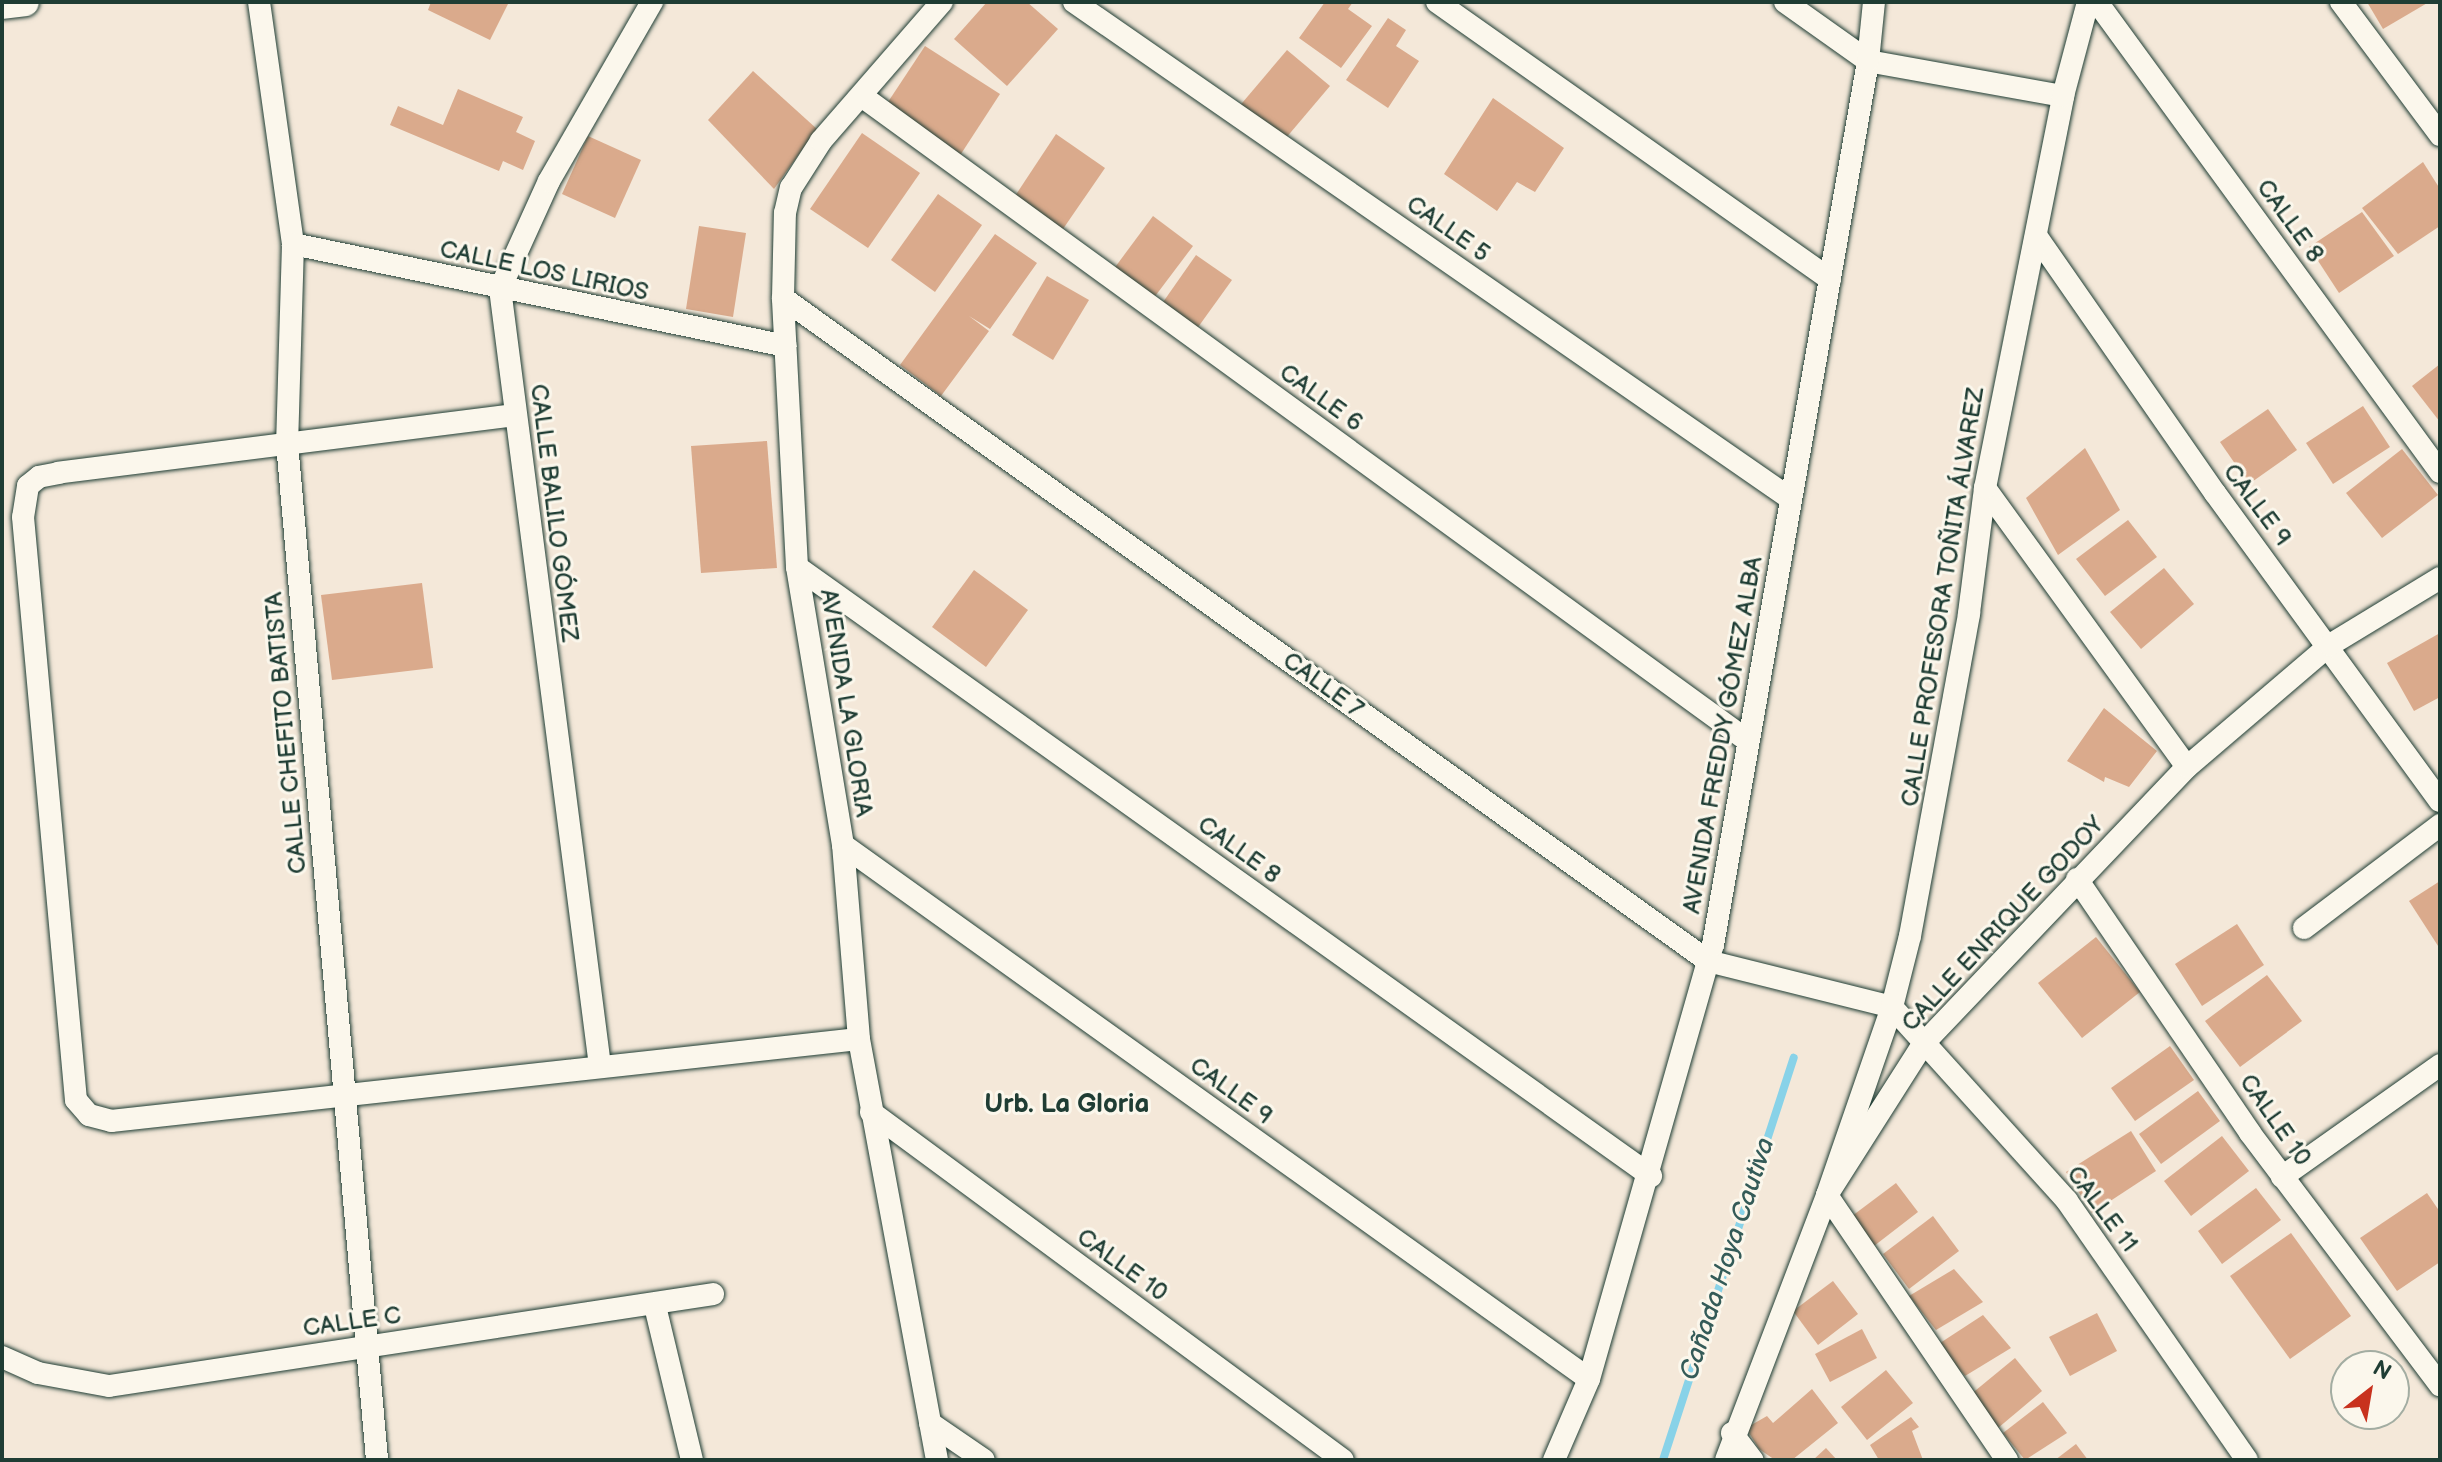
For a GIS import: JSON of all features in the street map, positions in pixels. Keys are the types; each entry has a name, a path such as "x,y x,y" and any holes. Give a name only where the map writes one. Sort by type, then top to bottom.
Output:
{"street":[{"path":"2,5 25,2"},
{"name":"CALLE CHEFITO BATISTA","path":"259,2 293,244 287,443 377,1460"},
{"path":"500,289 549,181 652,2"},
{"name":"AVENIDA LA GLORIA","path":"937,1460 859,1039 843,845 797,567 783,298 785,213 791,188 821,141 863,97 942,2"},
{"name":"CALLE 5","path":"1074,2 1791,499"},
{"path":"1437,2 1830,279"},
{"path":"1785,2 1868,61 2063,96"},
{"name":"AVENIDA FREDDY GÓMEZ ALBA","path":"1554,1460 1589,1379 1651,1176 1708,961 1868,61 1874,2"},
{"name":"CALLE PROFESORA TOÑITA ÁLVAREZ","path":"1827,1195 1892,1007 1945,756 1985,488 2063,96 2088,2"},
{"name":"CALLE 8","path":"2097,2 2440,472"},
{"path":"2341,2 2440,135"},
{"name":"CALLE 6","path":"863,97 1748,741"},
{"name":"CALLE 9","path":"2037,237 2215,493 2330,645 2440,801"},
{"name":"CALLE LOS LIRIOS","path":"293,244 786,346"},
{"name":"CALLE BALILO GÓMEZ","path":"500,289 600,1066"},
{"name":"CALLE 7","path":"783,298 1708,961 1892,1007"},
{"path":"515,415 39,477 28,486 23,517 76,1100 89,1115 111,1121 344,1099 600,1066 859,1039"},
{"path":"1985,488 2187,767"},
{"name":"CALLE 8","path":"797,567 1651,1176"},
{"name":"CALLE ENRIQUE GODOY","path":"1726,1460 1732,1433 1827,1195 1924,1043 2187,767 2330,645 2440,578"},
{"path":"2304,928 2440,825"},
{"name":"CALLE 9","path":"843,845 1589,1379"},
{"name":"CALLE 10","path":"2077,879 2282,1177 2440,1385"},
{"name":"CALLE 11","path":"1892,1007 2067,1201 2247,1460"},
{"path":"2282,1177 2440,1065"},
{"name":"CALLE 10","path":"871,1112 1343,1460"},
{"path":"1827,1195 2007,1460"},
{"name":"CALLE C","path":"2,1357 38,1373 109,1386 369,1345 655,1306 713,1294"},
{"path":"655,1306 692,1460"},
{"path":"930,1423 984,1460"},
{"path":"1732,1433 1752,1460"}],"building":[{"path":"431,2 509,2 490,40 428,10"},
{"path":"987,2 1027,2 1058,29 1007,86 954,39"},
{"path":"1325,2 1353,2 1348,9 1372,26 1341,68 1299,38"},
{"path":"2367,2 2429,2 2383,29"},
{"path":"1388,18 1406,30 1396,46 1419,61 1388,108 1346,80"},
{"path":"925,46 1000,94 959,157 884,108"},
{"path":"1287,50 1330,86 1280,145 1237,109"},
{"path":"753,71 817,129 774,189 708,120"},
{"path":"458,89 523,117 516,132 535,141 523,170 503,161 499,171 390,125 398,106 443,125"},
{"path":"1493,98 1564,148 1535,192 1517,182 1497,211 1444,174"},
{"path":"862,133 920,173 868,248 810,209"},
{"path":"1056,134 1105,168 1063,229 1015,196"},
{"path":"588,136 641,160 615,218 562,194"},
{"path":"2423,162 2440,189 2440,226 2398,254 2362,208"},
{"path":"938,194 982,225 935,292 891,260"},
{"path":"2362,212 2394,256 2339,293 2309,247"},
{"path":"1153,216 1193,246 1153,299 1113,270"},
{"path":"699,226 746,233 733,317 686,309"},
{"path":"995,234 1037,263 990,329 969,316 989,331 941,396 900,365"},
{"path":"1196,255 1232,280 1196,330 1161,305"},
{"path":"1047,276 1089,300 1053,360 1012,335"},
{"path":"2440,364 2440,422 2412,386"},
{"path":"2363,406 2390,447 2333,484 2306,443"},
{"path":"2268,409 2297,450 2249,484 2220,442"},
{"path":"767,441 777,568 701,573 691,446"},
{"path":"2085,448 2120,510 2058,555 2026,498"},
{"path":"2402,449 2438,495 2382,538 2346,493"},
{"path":"2128,520 2157,557 2105,596 2076,559"},
{"path":"2164,568 2194,604 2141,649 2110,612"},
{"path":"974,570 1028,610 986,667 932,627"},
{"path":"422,583 433,668 332,680 321,595"},
{"path":"2440,633 2440,697 2414,711 2387,663"},
{"path":"2104,708 2157,751 2129,787 2105,777 2104,782 2067,761"},
{"path":"2440,881 2440,949 2409,901"},
{"path":"2237,924 2264,965 2202,1006 2175,964"},
{"path":"2096,937 2140,992 2082,1038 2038,983"},
{"path":"2267,975 2302,1021 2240,1067 2205,1021"},
{"path":"2170,1046 2194,1080 2135,1121 2111,1088"},
{"path":"2198,1091 2220,1121 2161,1164 2139,1134"},
{"path":"2131,1131 2156,1171 2092,1213 2066,1172"},
{"path":"2222,1136 2249,1171 2191,1216 2164,1181"},
{"path":"1896,1183 1918,1212 1874,1246 1852,1216"},
{"path":"2256,1188 2281,1220 2222,1264 2198,1231"},
{"path":"2427,1193 2440,1212 2440,1262 2397,1291 2360,1238"},
{"path":"1933,1216 1959,1251 1909,1289 1883,1254"},
{"path":"2291,1233 2351,1316 2290,1359 2230,1276"},
{"path":"1954,1269 1983,1302 1936,1330 1909,1296"},
{"path":"1833,1281 1858,1314 1818,1345 1793,1311"},
{"path":"2097,1313 2117,1351 2070,1376 2049,1337"},
{"path":"1983,1315 2011,1348 1965,1376 1937,1345"},
{"path":"1862,1329 1877,1358 1830,1382 1815,1354"},
{"path":"2015,1358 2042,1391 1998,1428 1970,1395"},
{"path":"1886,1370 1913,1403 1867,1440 1841,1407"},
{"path":"1812,1389 1838,1423 1792,1460 1775,1460 1759,1449 1746,1428 1767,1416 1773,1423"},
{"path":"2043,1402 2067,1433 2025,1460 2003,1433"},
{"path":"1911,1417 1919,1427 1912,1431 1923,1460 1879,1460 1870,1445"},
{"path":"2076,1444 2088,1460 2055,1460"},
{"path":"1826,1448 1837,1460 1813,1460"}],"waterway":[{"name":"Cañada Hoya Cautiva","path":"1663,1460 1794,1058"}],"district":[{"name":"Urb. La Gloria","path":"1067,1105"}]}
